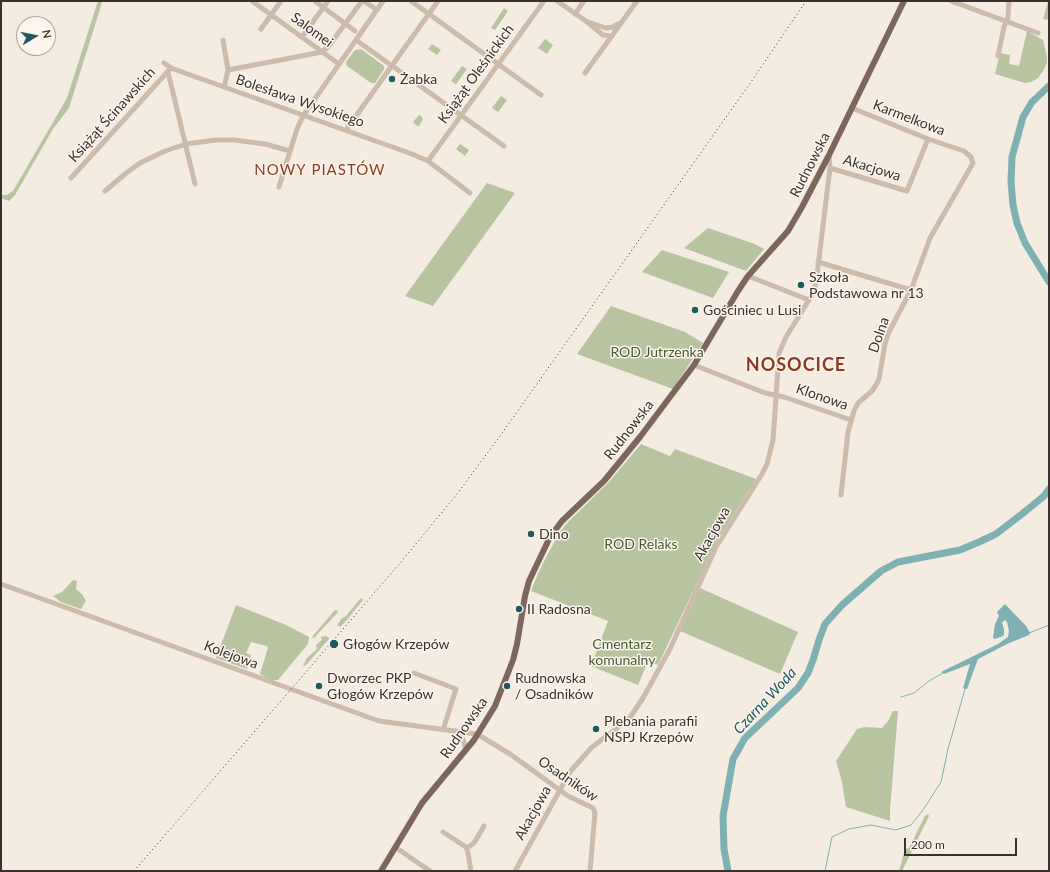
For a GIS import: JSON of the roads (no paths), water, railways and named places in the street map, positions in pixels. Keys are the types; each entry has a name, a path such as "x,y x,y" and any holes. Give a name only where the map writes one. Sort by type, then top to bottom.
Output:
{"main road":[{"name":"Rudnowska","path":"381,871 422,803 466,750 478,734 495,706 509,673 517,644 525,593 535,566 550,537 558,526 604,481 618,464 694,365 748,276 788,231 829,155 904,1"}],"street":[{"name":"Salomei","path":"252,1 339,64"},
{"path":"261,29 281,1"},
{"path":"315,1 355,31"},
{"path":"302,37 328,1"},
{"path":"228,70 322,52 328,47 363,1 377,10"},
{"path":"279,187 303,116 383,1"},
{"path":"411,1 541,95"},
{"path":"346,130 438,1"},
{"name":"Książąt Oleśnickich","path":"428,161 544,1"},
{"path":"557,1 586,21 600,33 606,36 612,36"},
{"path":"575,14 584,1"},
{"path":"584,73 637,1"},
{"path":"951,1 1038,33"},
{"path":"998,56 1004,27 1007,21 1009,1"},
{"path":"586,21 603,28 612,36"},
{"path":"603,28 613,27 621,23"},
{"path":"600,33 602,42 600,51"},
{"path":"223,40 228,70 224,87"},
{"path":"356,40 504,146"},
{"name":"Bolesława Wysokiego","path":"164,64 169,70 224,87 412,154 428,161 470,193"},
{"path":"169,70 195,184"},
{"name":"Książąt Ścinawskich","path":"71,178 169,70"},
{"name":"Karmelkowa","path":"852,108 928,139 958,149"},
{"name":"Akacjowa","path":"830,168 907,191 928,139"},
{"path":"105,191 125,174 144,161 165,151 186,144 216,140 234,140 265,144 290,151"},
{"name":"Dolna","path":"841,495 846,448 851,420 858,403 872,391 879,379 885,344 889,332 911,290 932,232 973,163 973,160 969,154 958,149"},
{"name":"Akacjowa","path":"515,871 570,772 591,748 629,719 638,708 670,649 716,547 767,464 773,440 779,353 781,347 809,300 816,283 830,168 829,155"},
{"path":"818,262 911,290"},
{"path":"748,276 809,300"},
{"name":"Klonowa","path":"694,365 765,393 784,397 851,420"},
{"name":"Kolejowa","path":"1,584 379,721 478,734"},
{"path":"414,673 456,689 442,730"},
{"path":"456,731 463,739 466,750"},
{"name":"Osadników","path":"478,734 494,743 568,796 590,806 595,810 590,871"},
{"path":"467,848 474,843 484,826"},
{"path":"443,832 467,848 471,871"},
{"path":"395,847 430,871"}],"water":[{"path":"1005,604 1026,626 1030,633 1029,635 1007,644 978,659 967,689 965,689 963,688 970,664 944,674 941,672 998,644 1008,637 1009,631 1005,620 1002,623 1004,635 994,639 993,637 995,624 999,616 997,612"}],"waterway":[{"name":"Czarna Woda","path":"1049,86 1032,102 1023,117 1012,157 1011,182 1013,205 1017,223 1025,243 1049,282"},
{"name":"Czarna Woda","path":"728,871 724,849 723,816 733,759 745,738 798,688 808,673 825,624 842,605 881,571 898,562 960,550 996,534 1044,496 1049,489"},
{"path":"1029,633 1049,625"},
{"path":"901,697 914,693 929,681 943,673"},
{"path":"825,871 832,837 849,829 871,825 896,830 911,825 923,810 941,782 948,749 965,689"}],"railway":[{"path":"134,871 401,562 457,494 500,436 751,82 806,1"}],"place":[{"name":"Żabka","path":"392,79"},
{"name":"Szkoła Podstawowa nr 13","path":"801,285"},
{"name":"Gościniec u Lusi","path":"695,310"},
{"name":"Dino","path":"531,534"},
{"name":"II Radosna","path":"519,609"},
{"name":"Głogów Krzepów","path":"334,644"},
{"name":"Dworzec PKP Głogów Krzepów","path":"319,686"},
{"name":"Rudnowska / Osadników","path":"507,686"},
{"name":"Plebania parafii NSPJ Krzepów","path":"596,729"}],"district":[{"name":"NOWY PIASTÓW","path":"320,170"},
{"name":"NOSOCICE","path":"796,365"}],"park label":[{"name":"ROD Jutrzenka","path":"657,352"},
{"name":"ROD Relaks","path":"641,544"},
{"name":"Cmentarz komunalny","path":"622,652"}]}
